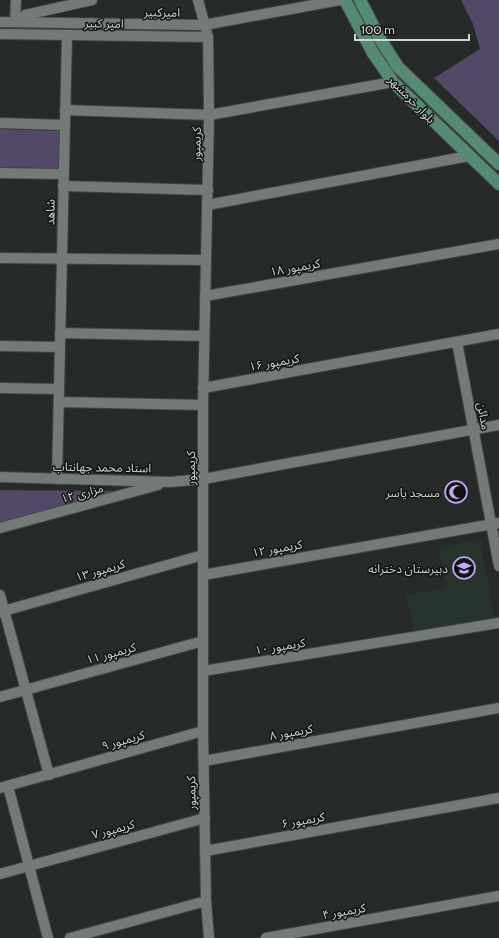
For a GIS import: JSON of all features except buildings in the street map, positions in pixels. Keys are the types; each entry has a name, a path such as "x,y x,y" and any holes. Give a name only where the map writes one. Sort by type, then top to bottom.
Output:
{"main road":[{"name":"بلوار خرمشهر","path":"345,0 372,53 393,82 499,184"},
{"name":"بلوار خرمشهر","path":"360,0 380,39 398,67 499,164"}],"street":[{"path":"15,22 16,0"},
{"path":"15,22 26,15 92,0"},
{"name":"کریمپور","path":"198,0 208,37 209,115 203,388 203,671 206,901 209,938"},
{"name":"امیرکبیر","path":"0,22 204,25 340,0"},
{"name":"امیر کبیر","path":"0,34 208,37"},
{"name":"شاهد","path":"57,479 67,35"},
{"path":"65,110 209,115 393,82"},
{"path":"0,123 65,125"},
{"path":"207,205 469,156"},
{"path":"0,173 63,174"},
{"path":"63,186 208,190"},
{"name":"کریمپور ۱۸","path":"205,296 499,244"},
{"path":"0,258 206,260"},
{"path":"60,332 204,336"},
{"name":"کریمپور ۱۶","path":"203,388 499,334"},
{"name":"مدائن","path":"457,342 473,429 495,524 499,566"},
{"path":"0,346 60,348"},
{"path":"0,388 59,389"},
{"path":"59,402 203,405"},
{"name":"استاد محمد جهانتاب","path":"0,477 170,482 203,479 499,425"},
{"name":"مزاری ۱۲","path":"0,528 170,482"},
{"name":"کریمپور ۱۲","path":"203,574 495,524"},
{"name":"کریمپور ۱۳","path":"2,611 203,555"},
{"path":"0,595 2,611 49,775"},
{"name":"کریمپور ۱۰","path":"203,671 499,623"},
{"name":"کریمپور ۱۱","path":"0,697 203,641"},
{"name":"کریمپور ۸","path":"204,761 499,708"},
{"name":"کریمپور ۹","path":"4,787 204,731"},
{"path":"4,787 29,866 48,938"},
{"name":"کریمپور ۶","path":"205,851 499,798"},
{"name":"کریمپور ۷","path":"0,874 205,818"},
{"name":"کریمپور ۴","path":"266,938 499,896"},
{"path":"70,938 206,901"}],"shaded area":[{"path":"461,0 499,0 499,141 434,78 480,49 473,24"},
{"path":"0,129 60,131 60,170 0,168"},
{"path":"0,490 115,491 0,526"},
{"name":"دبیرستان دخترانه","path":"476,540 481,544 494,616 493,618 414,633 406,595 447,588 438,548"}],"place":[{"name":"مسجد یاسر","path":"456,492"},
{"name":"دبیرستان دخترانه","path":"464,568"}]}
